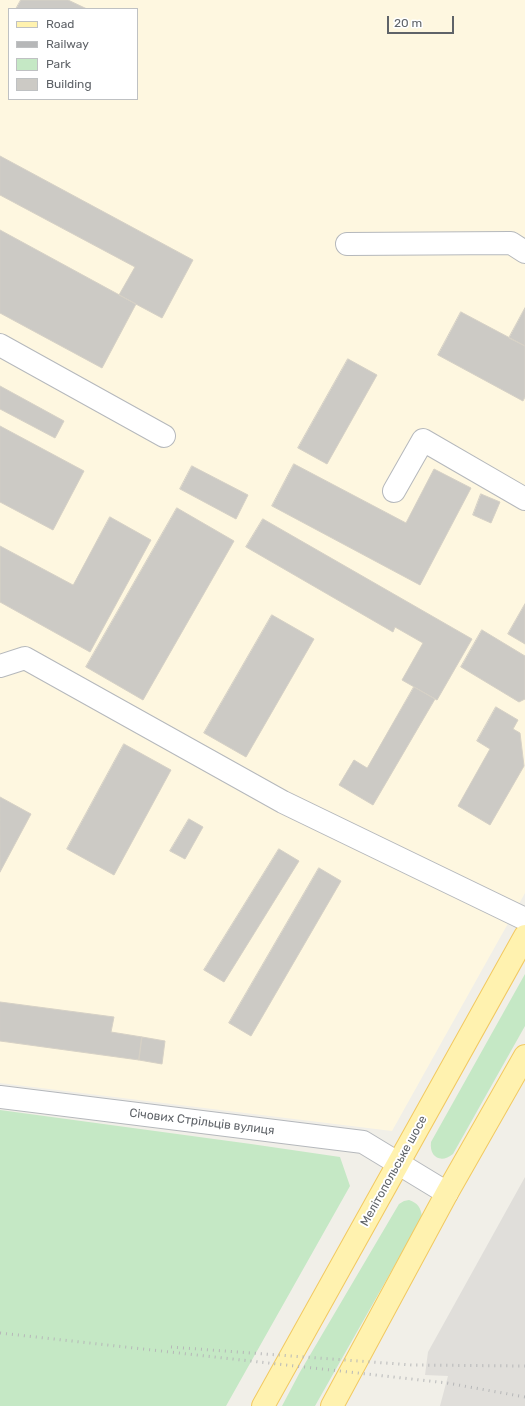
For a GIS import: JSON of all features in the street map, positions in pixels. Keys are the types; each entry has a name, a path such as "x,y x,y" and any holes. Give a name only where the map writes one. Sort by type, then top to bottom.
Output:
{"main road":[{"name":"Мелітопольське шосе","path":"263,1406 525,936"},
{"path":"332,1406 447,1194 525,1056"}],"street":[{"path":"347,244 511,243 525,252"},
{"path":"0,345 164,436"},
{"path":"394,491 423,440 525,499"},
{"path":"0,666 25,658 283,802 525,919"},
{"name":"Січових Стрільців вулиця","path":"0,1097 363,1142 447,1194"}],"shaded area":[{"path":"0,0 525,0 525,893 392,1131 0,1083"},
{"path":"525,1177 525,1406 440,1406 448,1376 425,1375 428,1352"}],"green space":[{"path":"525,974 525,1026 453,1154 449,1157 440,1159 432,1152 431,1142"},
{"path":"0,1110 340,1157 350,1186 226,1406 0,1406"},
{"path":"409,1200 418,1206 422,1217 315,1406 282,1406 300,1372 399,1204"}],"building":[{"path":"21,0 68,0 85,8 17,8"},
{"path":"0,156 193,260 162,318 119,295 135,267 0,195"},
{"path":"0,230 136,304 102,368 0,313"},
{"path":"525,308 525,346 509,338"},
{"path":"461,312 525,346 525,397 523,401 438,355"},
{"path":"348,359 377,375 327,464 298,448"},
{"path":"0,386 64,421 55,438 0,409"},
{"path":"0,426 84,471 53,530 0,502"},
{"path":"294,464 406,523 434,469 471,488 420,585 272,506"},
{"path":"192,466 248,495 236,519 180,489"},
{"path":"481,494 500,502 491,523 473,515"},
{"path":"177,508 234,541 143,700 86,667"},
{"path":"110,517 151,540 90,652 0,602 0,546 73,585"},
{"path":"263,519 472,639 437,700 402,680 423,643 395,627 393,632 246,547"},
{"path":"525,604 525,644 508,634"},
{"path":"272,615 314,639 246,757 204,733"},
{"path":"482,630 525,656 525,699 519,702 461,667"},
{"path":"414,687 435,699 373,805 339,785 354,760 367,768"},
{"path":"496,707 518,720 513,729 520,733 524,766 490,825 458,806 490,749 477,741"},
{"path":"124,744 171,770 114,875 67,849"},
{"path":"0,797 31,814 0,872"},
{"path":"189,819 203,827 185,859 170,851"},
{"path":"279,849 299,861 224,982 204,970"},
{"path":"319,868 341,881 251,1036 229,1023"},
{"path":"0,1002 114,1017 111,1032 142,1037 139,1060 0,1041"},
{"path":"142,1037 165,1041 162,1064 139,1060"}],"railway":[{"path":"0,1333 447,1383 525,1397"},
{"path":"171,1347 412,1365 525,1366"}]}
